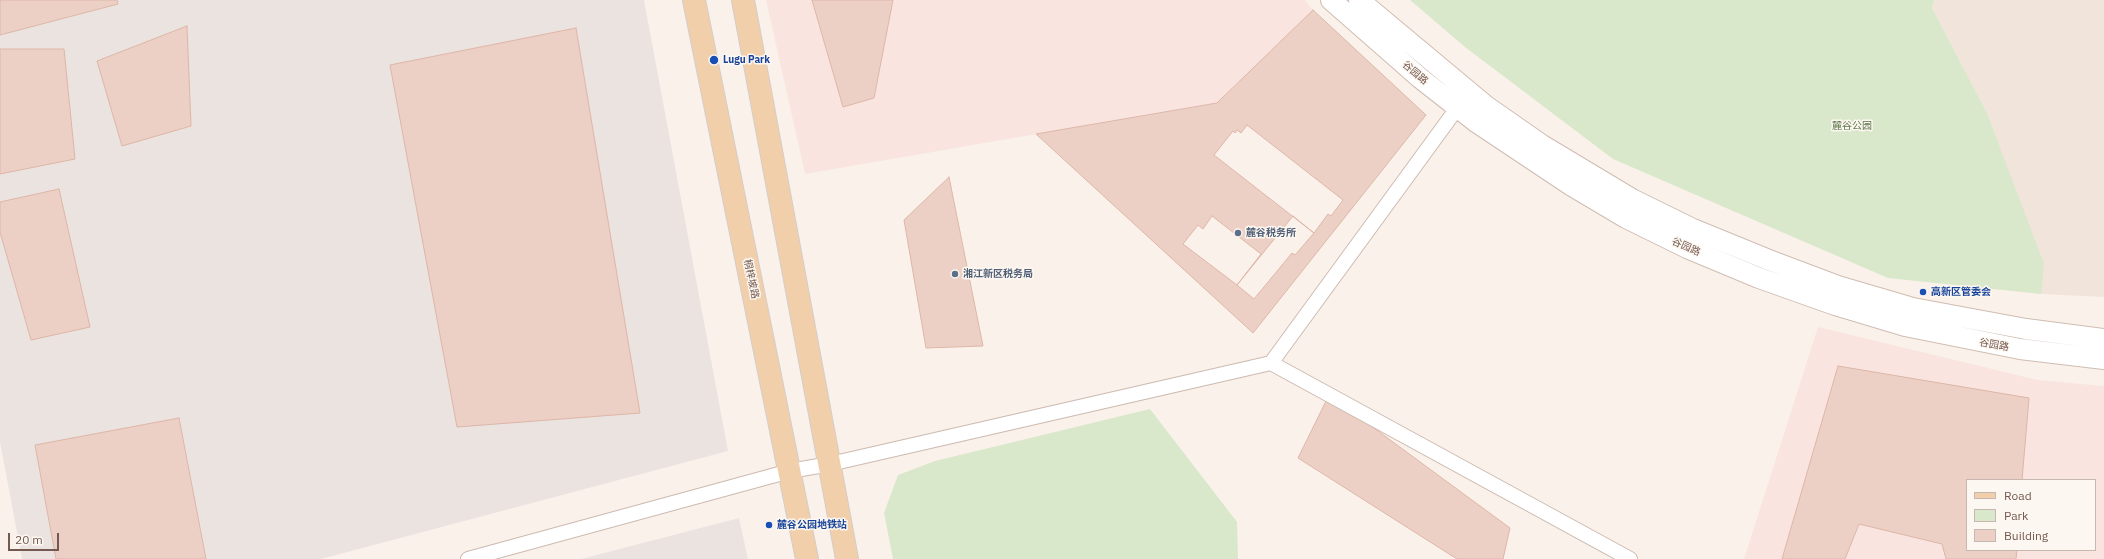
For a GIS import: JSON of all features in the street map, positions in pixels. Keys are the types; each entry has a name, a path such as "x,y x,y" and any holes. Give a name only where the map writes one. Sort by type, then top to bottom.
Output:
{"main road":[{"name":"桐梓坡路","path":"694,0 807,559"},
{"path":"743,0 830,464 846,559"},
{"name":"谷园路","path":"1331,0 1420,78 1458,108 1530,160 1626,218 1687,248 1759,278 1835,305 1905,326 2020,350 2104,359"},
{"name":"谷园路","path":"1359,0 1486,106 1542,145 1632,199 1693,229 1768,260 1838,286 1913,308 2026,329 2104,339"}],"street":[{"path":"468,559 790,471 830,464 1271,363 1458,108"},
{"path":"1271,363 1630,559"}],"shaded area":[{"path":"0,0 644,0 728,451 321,559 22,559 0,442"},
{"path":"766,0 1305,0 1313,10 1217,103 805,174"},
{"path":"1934,0 2104,0 2104,297 2041,294 1986,111 1932,8"},
{"path":"1818,327 2038,380 2104,386 2104,559 1744,559"},
{"path":"739,518 748,559 581,559"}],"green space":[{"name":"麓谷公园","path":"1410,0 1934,0 1932,8 1986,111 2044,264 2041,294 1888,278 1613,159 1465,47"},
{"path":"1150,409 1237,522 1238,559 893,559 884,513 898,475 935,461"}],"building":[{"path":"0,0 117,0 118,4 0,35"},
{"path":"812,0 893,0 874,98 843,107"},
{"name":"麓谷税务所","path":"1313,10 1426,115 1253,333 1036,134 1217,103"},
{"path":"187,26 191,126 122,146 97,61"},
{"path":"576,28 640,413 457,427 390,65"},
{"path":"0,49 64,49 75,159 0,174"},
{"path":"1247,125 1343,200 1331,216 1328,214 1314,233 1214,155 1233,131 1235,133 1237,130 1241,133"},
{"path":"949,177 983,346 926,348 904,220"},
{"path":"59,189 90,327 31,340 0,232 0,202"},
{"path":"1212,216 1261,254 1237,285 1183,244 1198,225 1203,229"},
{"path":"1293,216 1314,233 1295,255 1292,253 1254,299 1237,285"},
{"path":"1838,366 2029,398 2022,479 1966,479 1966,551 2017,551 2016,559 1946,559 1942,544 1859,524 1845,559 1782,559"},
{"path":"1329,395 1510,528 1503,559 1457,559 1298,458"},
{"path":"179,418 206,559 56,559 35,445"}],"place":[{"name":"Lugu Park","path":"714,60"},
{"name":"麓谷税务所","path":"1238,233"},
{"name":"湘江新区税务局","path":"955,274"},
{"name":"高新区管委会","path":"1923,292"},
{"name":"麓谷公园地铁站","path":"769,525"}]}
